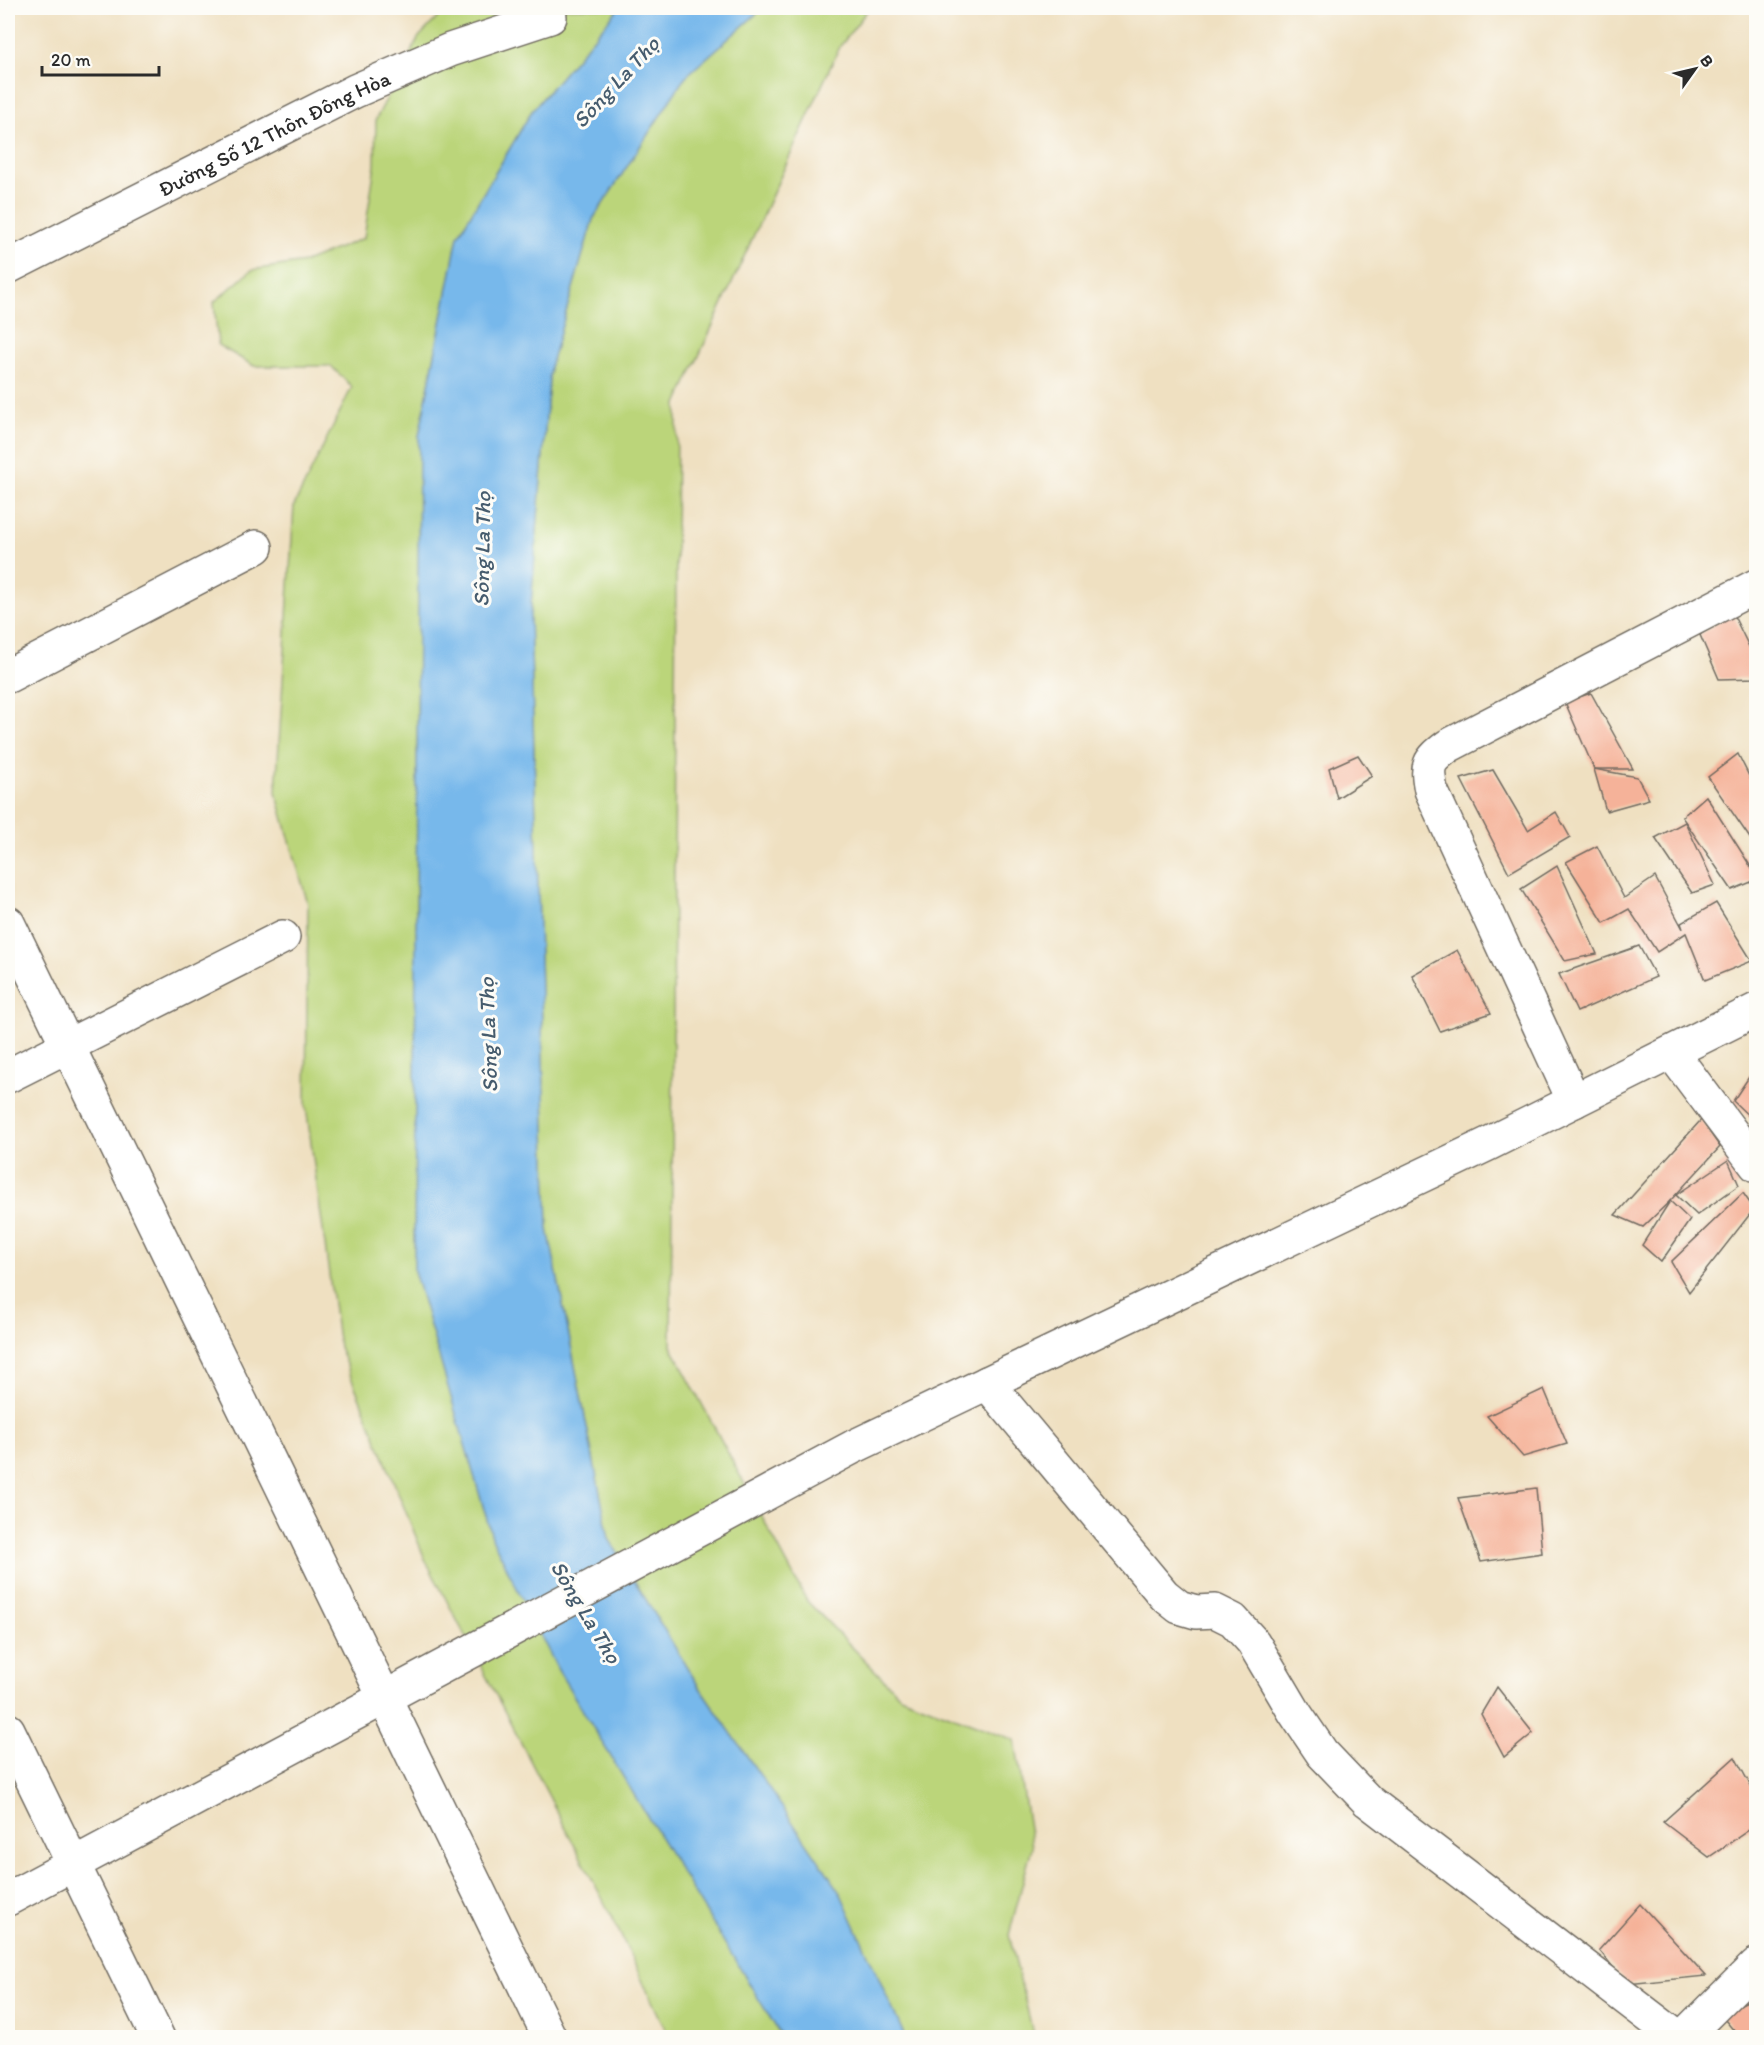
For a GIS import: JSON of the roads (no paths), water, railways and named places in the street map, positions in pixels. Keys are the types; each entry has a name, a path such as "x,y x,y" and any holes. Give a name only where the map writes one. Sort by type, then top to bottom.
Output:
{"street":[{"name":"Đường Số 12 Thôn Đông Hòa","path":"8,267 355,91 450,50 550,16"},
{"path":"8,676 256,547"},
{"path":"1574,1101 1431,790 1428,772 1432,758 1448,746 1756,586"},
{"path":"8,923 550,2037"},
{"path":"8,1076 283,937"},
{"path":"8,1899 853,1447 1574,1101 1756,1010"},
{"path":"1672,1053 1756,1165"},
{"path":"987,1383 1164,1595 1179,1607 1196,1612 1215,1611 1233,1620 1253,1642 1295,1713 1322,1753 1368,1801 1681,2037 1756,1965"},
{"path":"8,1730 158,2037"}],"water":[{"name":"Sông La Thọ","path":"619,8 763,8 685,77 593,219 550,367 530,617 548,1229 609,1539 696,1682 839,1890 905,2037 782,2037 558,1670 493,1540 414,1271 419,436 458,236 532,111"}]}
